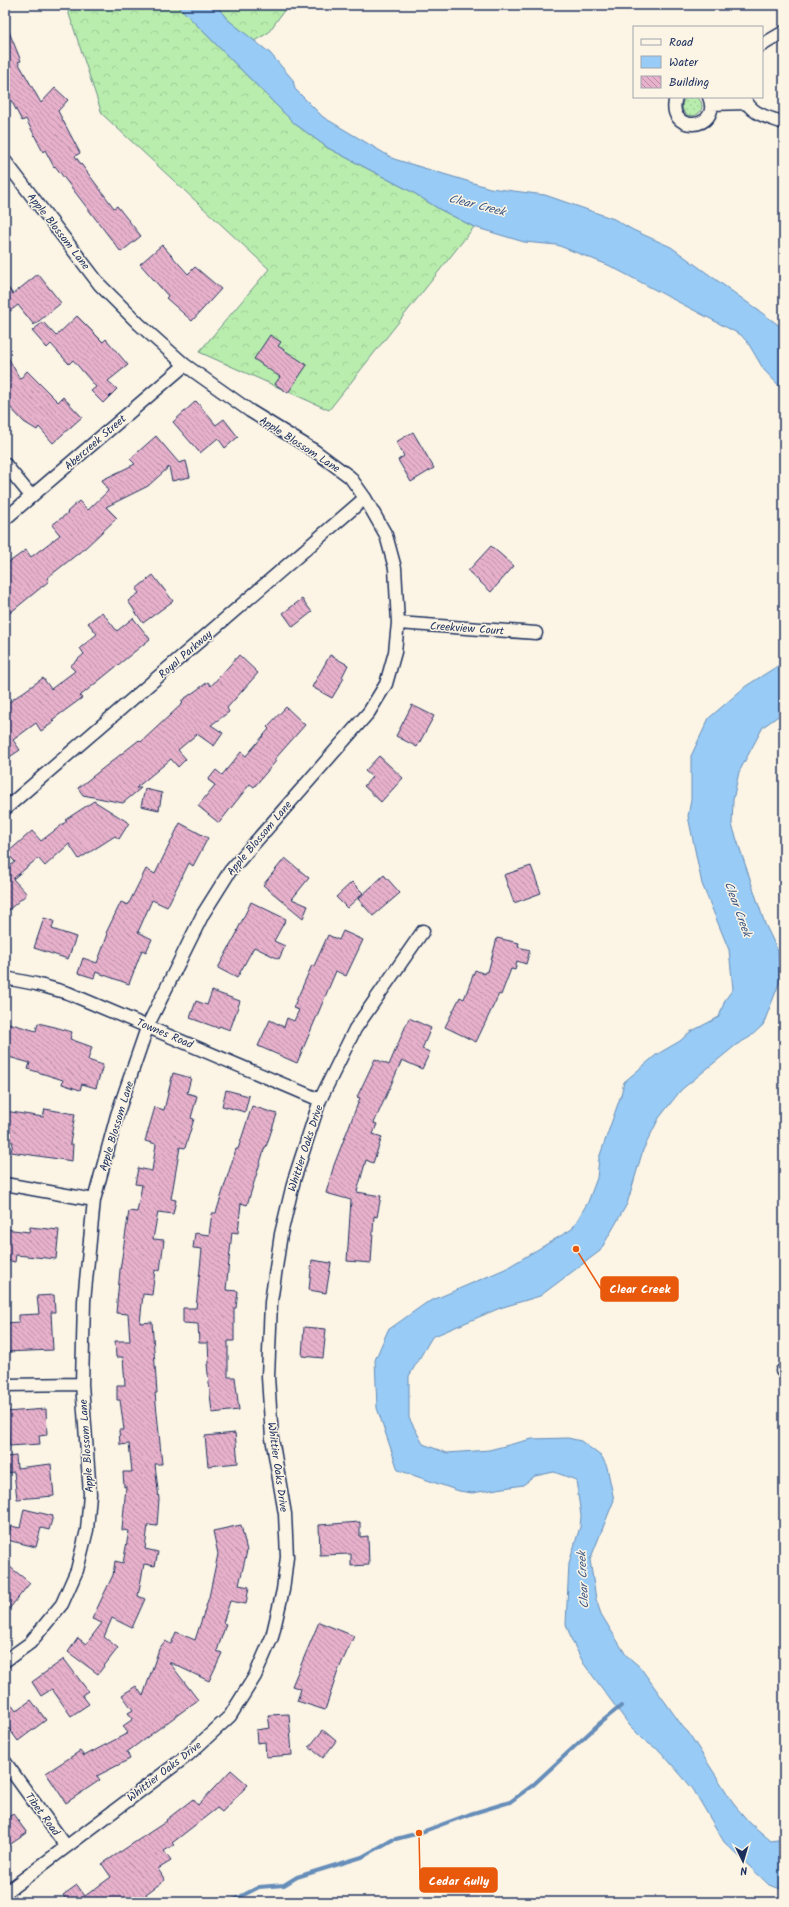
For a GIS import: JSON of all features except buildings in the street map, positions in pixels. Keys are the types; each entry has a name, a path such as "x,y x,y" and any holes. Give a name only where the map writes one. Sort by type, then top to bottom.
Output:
{"street":[{"path":"763,44 784,32"},
{"path":"676,98 674,106 676,114 681,120 688,124 697,124 704,121 710,115 710,100 745,100 755,113 784,123"},
{"name":"Apple Blossom Lane","path":"5,161 100,285 139,324 185,365 250,411 315,451 350,477 365,498 386,535 395,568 398,624 395,652 386,684 368,712 230,871 203,914 148,1026 117,1115 94,1200 84,1301 82,1384 90,1494 87,1530 77,1570 62,1604 30,1643 5,1661"},
{"name":"Abercreek Street","path":"5,519 185,365"},
{"path":"5,464 31,496"},
{"name":"Royal Parkway","path":"5,809 365,498"},
{"name":"Creekview Court","path":"398,624 536,633"},
{"name":"Whittier Oaks Drive","path":"5,1893 188,1755 230,1716 255,1676 272,1637 287,1557 285,1514 272,1438 268,1377 272,1302 281,1234 294,1180 320,1100 355,1029 423,931"},
{"name":"Townes Road","path":"5,978 36,984 68,993 320,1100"},
{"path":"5,1184 94,1200"},
{"path":"5,1385 82,1384"},
{"name":"Tibet Road","path":"5,1762 66,1846"}],"green space":[{"path":"66,5 177,5 295,124 328,148 414,193 439,209 474,227 329,410 199,352 269,269 102,114"},
{"path":"216,5 288,5 268,33 254,41 227,19"},
{"path":"686,98 698,98 701,102 701,110 696,115 688,115 683,110 683,102"}],"water":[{"path":"177,5 216,5 227,19 270,53 293,80 295,89 323,117 394,159 490,188 545,195 614,219 633,230 671,247 784,329 784,391 764,370 748,343 741,335 608,265 557,245 524,242 474,227 439,209 414,193 328,148 295,124"},
{"path":"784,662 784,712 763,727 739,772 733,800 732,825 765,924 778,951 780,981 763,1025 750,1037 736,1045 681,1090 659,1118 643,1150 627,1204 600,1251 540,1296 500,1308 432,1337 409,1376 409,1418 423,1444 447,1453 489,1450 532,1439 568,1438 581,1441 602,1457 607,1467 614,1500 590,1560 596,1599 601,1614 626,1655 640,1667 688,1732 736,1807 750,1823 771,1841 784,1839 784,1888 781,1889 769,1885 724,1842 693,1789 660,1751 645,1741 630,1726 584,1664 572,1641 566,1624 569,1563 580,1527 581,1516 576,1480 554,1472 535,1476 523,1485 472,1493 459,1491 398,1470 377,1408 375,1360 388,1330 426,1303 505,1269 572,1229 588,1202 597,1178 599,1158 621,1095 624,1082 656,1055 680,1041 690,1032 719,1017 725,1000 733,989 729,950 702,884 688,816 691,800 691,756 709,718 746,686"}],"waterway":[{"path":"230,1902 259,1887 284,1885 297,1877 362,1857 392,1840 419,1833 470,1814 510,1802 533,1785 600,1723 621,1706"}],"place":[{"name":"Clear Creek","path":"576,1249"},
{"name":"Cedar Gully","path":"419,1833"}]}
